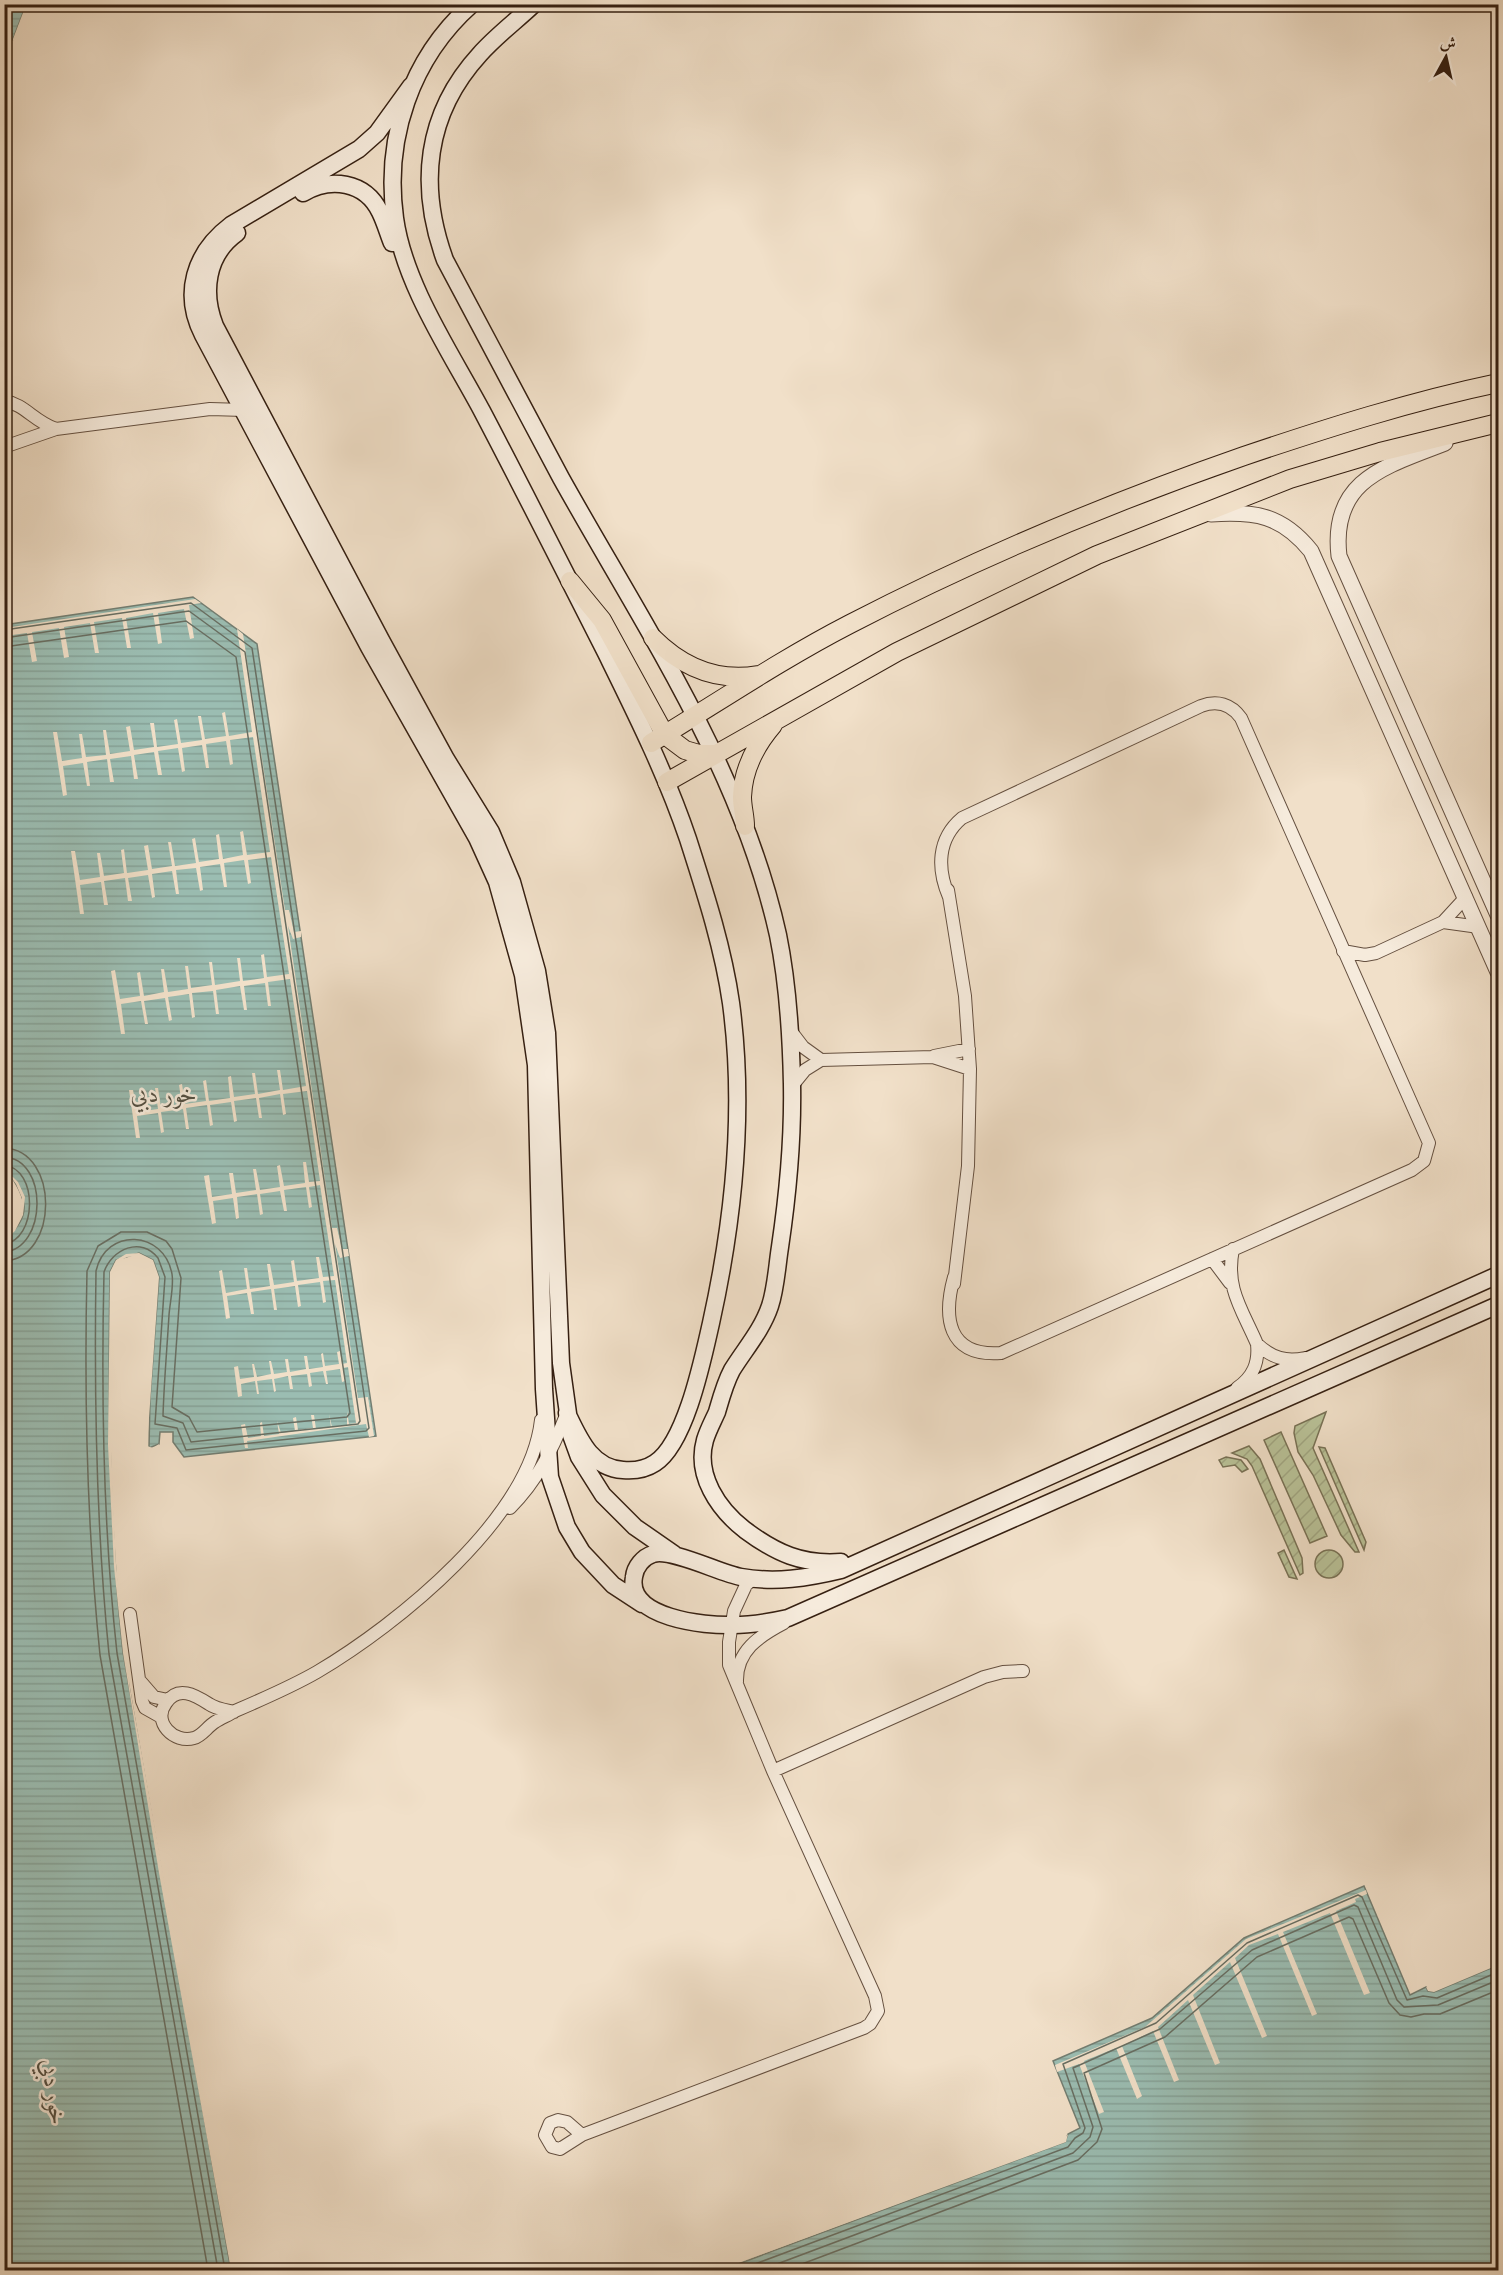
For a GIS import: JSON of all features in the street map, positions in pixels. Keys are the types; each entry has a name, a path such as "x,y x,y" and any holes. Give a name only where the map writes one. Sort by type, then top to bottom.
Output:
{"main road":[{"path":"472,4 444,33 411,86 369,142 231,225 204,251 193,281 194,312 203,335 247,405 490,832 518,900 537,971 547,1033 561,1363 567,1413 579,1457 603,1495 635,1527 674,1554 718,1572 754,1578 792,1579 817,1576 868,1558 1014,1490 1205,1408 1498,1275"},
{"path":"534,4 481,53 448,98 431,151 430,207 445,260 561,477 696,716 745,826 768,896 778,937 790,1030 792,1086 788,1180 771,1305 760,1330 729,1375 704,1443 704,1468 710,1490 726,1512 742,1527 779,1553 799,1561 820,1564 868,1558"},
{"path":"411,86 395,146 393,181 395,217 400,245 410,269 570,580 602,620 658,739 667,782 692,853 718,943 730,999 736,1044 735,1146 720,1277 701,1359 678,1430 665,1454 655,1463 628,1471 601,1463 582,1443 567,1413"},
{"path":"410,269 394,247 373,201 358,189 342,183 318,185 232,237 215,259 210,272 207,299 215,326 247,405 369,647 477,838 502,898 523,975 536,1065 544,1389 548,1460 554,1494 574,1540 602,1575 642,1604 680,1619 732,1626 767,1622 808,1610 1498,1305"},
{"path":"658,739 822,639 908,595 1095,512 1214,466 1313,433 1498,383"},
{"path":"667,782 897,652 1036,583 1149,533 1202,514 1245,495 1335,465 1492,425"},
{"path":"653,638 676,658 704,672 735,677 766,673"},
{"path":"745,826 742,796 746,772 761,738 780,718"},
{"path":"658,739 699,754 714,754"},
{"path":"642,1604 633,1586 638,1566 654,1553 674,1554"}],"street":[{"path":"4,400 15,402 32,418 56,429"},
{"path":"4,447 56,429 247,405"},
{"path":"1492,425 1392,464 1363,481 1343,508 1337,540 1344,571 1492,889 1498,915"},
{"path":"1202,514 1242,512 1264,516 1290,530 1311,551 1498,972"},
{"path":"1212,703 1228,706 1241,718 1245,732 1343,951 1418,1119 1422,1149 1416,1160 1400,1174 1001,1353 981,1353 964,1344 952,1329 948,1319 948,1300 954,1277 968,1166 970,1069 960,958 945,866 948,847 957,830 979,810 1108,748 1212,703"},
{"path":"1343,951 1365,955 1376,953 1443,922 1466,897"},
{"path":"1443,922 1479,927"},
{"path":"1351,969 1365,963 1376,953"},
{"path":"790,1030 803,1047 821,1060"},
{"path":"792,1086 805,1070 821,1060 933,1057 950,1051 969,1049"},
{"path":"933,1057 970,1069"},
{"path":"1230,1283 1229,1266 1233,1249"},
{"path":"1205,1408 1247,1380 1257,1363 1257,1344 1230,1283 1212,1259"},
{"path":"1257,1344 1274,1356 1293,1360 1350,1343"},
{"path":"486,1529 529,1467 539,1436 544,1389"},
{"path":"130,1614 145,1708 161,1717 168,1732 176,1738 188,1740 199,1737 216,1721 316,1672 369,1638 443,1576 486,1529 529,1489 548,1460 567,1413"},
{"path":"582,2135 870,2024 878,2011 878,2003 737,1690 729,1665 732,1626 739,1599 746,1585 754,1578"},
{"path":"737,1690 740,1663 750,1645 766,1632 808,1610"},
{"path":"773,1771 984,1677 1003,1672 1023,1671"},
{"path":"139,1679 146,1691 154,1697 168,1700"},
{"path":"161,1717 168,1700 177,1694 189,1693 220,1710 234,1712"}],"green space":[{"path":"1326,1412 1313,1448 1359,1552 1355,1552 1341,1535 1313,1475 1298,1452 1295,1426"},
{"path":"1281,1432 1327,1536 1310,1543 1264,1440"},
{"path":"1249,1446 1260,1459 1302,1558 1303,1573 1300,1575 1252,1466 1247,1459 1232,1453"},
{"path":"1319,1447 1325,1448 1366,1542 1364,1550"},
{"path":"1226,1457 1241,1460 1248,1469 1242,1472 1235,1465 1223,1467 1219,1460"},
{"path":"1284,1550 1297,1579 1289,1577 1278,1553"},
{"path":"1329,1550 1339,1554 1343,1564 1339,1574 1329,1578 1319,1574 1315,1564 1319,1554"}],"water":[{"path":"5,5 26,5 5,60"},
{"name":"خور دبي","path":"193,597 257,644 376,1436 184,1457 173,1442 173,1432 160,1432 159,1444 149,1448 150,1398 159,1277 153,1260 139,1253 116,1260 110,1272 109,1367 112,1509 123,1652 231,2270 5,2270 4,1240 20,1223 24,1207 19,1190 8,1171 4,1169 4,625"},
{"path":"1364,1886 1410,1995 1426,1987 1428,1991 1434,1992 1498,1965 1498,2270 722,2270 1065,2142 1068,2134 1080,2128 1053,2061 1152,2018 1244,1938"}],"pier":[{"path":"26,5 29,5 4,63 5,60"},
{"path":"195,599 201,603 189,605 194,638 190,639 184,609 158,613 162,643 158,644 153,613 126,618 131,648 127,648 122,618 94,622 99,653 95,653 90,623 64,627 69,657 64,658 59,628 32,632 37,661 32,662 27,633 5,636 5,628"},
{"path":"237,629 243,634 285,910 289,910 294,932 301,931 301,937 293,939 288,926 332,1228 337,1228 342,1249 348,1249 349,1256 340,1258 335,1244 358,1398 368,1397 374,1436 369,1437 366,1424 247,1441 248,1448 245,1448 241,1425 245,1424 248,1438 261,1436 260,1423 262,1422 264,1436 279,1434 277,1421 281,1433 295,1431 293,1418 296,1417 298,1430 313,1428 311,1415 314,1415 316,1429 331,1427 329,1414 332,1427 347,1425 347,1411 349,1424 356,1423 348,1367 343,1368 345,1381 342,1382 340,1369 326,1371 328,1384 326,1384 323,1371 310,1373 312,1386 309,1387 307,1374 291,1376 293,1389 290,1389 288,1376 274,1379 276,1391 274,1392 272,1379 257,1381 259,1394 257,1394 255,1381 241,1384 242,1396 238,1397 234,1367 238,1366 240,1379 254,1377 252,1364 254,1364 257,1377 271,1374 269,1361 271,1361 274,1374 287,1372 285,1359 288,1359 290,1372 306,1369 304,1356 307,1356 309,1369 323,1367 321,1354 323,1353 325,1366 339,1364 337,1352 340,1351 342,1364 347,1363 335,1280 323,1281 326,1302 323,1303 320,1282 298,1285 301,1306 298,1307 295,1286 274,1289 277,1310 274,1310 271,1289 251,1292 254,1314 251,1314 247,1293 227,1296 230,1318 226,1319 219,1271 222,1270 226,1293 247,1289 244,1268 247,1268 250,1289 270,1286 267,1264 270,1264 274,1285 294,1282 291,1261 294,1260 297,1281 319,1278 316,1257 319,1257 323,1277 334,1276 320,1185 309,1187 312,1207 309,1208 306,1187 284,1190 287,1211 284,1211 280,1191 260,1194 263,1214 260,1215 257,1194 237,1197 239,1218 236,1219 233,1198 213,1201 216,1223 212,1224 204,1176 209,1175 212,1197 232,1194 229,1173 233,1173 236,1193 256,1190 253,1169 256,1169 260,1190 280,1187 277,1166 280,1165 284,1186 305,1183 303,1162 306,1162 309,1182 320,1181 307,1091 283,1094 286,1114 283,1115 280,1094 259,1098 262,1118 259,1118 256,1098 234,1101 237,1121 234,1122 231,1102 210,1105 213,1125 210,1126 207,1105 186,1108 189,1129 186,1129 183,1109 161,1112 164,1132 161,1133 158,1113 137,1116 140,1138 136,1138 129,1090 133,1090 137,1112 158,1109 155,1088 158,1088 161,1108 182,1105 179,1085 182,1084 185,1104 206,1101 203,1081 206,1080 209,1101 230,1098 228,1077 231,1076 234,1097 255,1094 252,1073 255,1073 258,1094 280,1090 277,1070 280,1070 283,1090 306,1086 290,979 268,982 271,1006 268,1006 265,983 244,986 247,1010 244,1010 240,986 216,990 219,1014 216,1014 213,991 192,993 195,1017 192,1018 189,994 168,997 172,1020 169,1021 165,998 144,1001 148,1024 145,1024 141,1001 121,1004 125,1034 121,1034 111,971 115,970 120,999 140,996 137,973 140,972 144,996 164,992 161,969 164,969 168,992 188,989 185,966 188,966 191,988 212,985 209,962 212,962 215,985 240,981 237,958 240,958 243,981 264,978 261,955 264,954 267,977 289,974 271,857 248,860 251,883 248,884 244,860 224,863 227,887 224,887 220,864 200,867 203,890 200,891 196,868 176,870 179,894 176,894 172,871 152,874 155,897 152,898 148,875 128,878 132,901 128,901 125,878 104,881 108,905 104,905 101,882 80,885 84,914 80,914 71,851 75,851 80,880 100,877 97,853 100,853 104,876 124,873 121,850 124,849 127,873 148,870 144,846 148,845 152,869 172,866 168,842 171,842 175,866 196,863 192,839 195,838 199,862 219,859 216,835 219,834 223,859 243,855 240,832 243,831 247,855 270,852 253,737 230,740 233,764 230,765 226,741 206,744 209,768 206,768 202,745 182,748 185,771 182,772 178,748 158,751 162,775 158,775 154,752 134,755 138,779 134,779 131,756 110,759 114,782 110,782 107,759 87,762 90,786 87,786 83,763 63,766 67,795 63,796 53,732 57,732 62,761 82,758 79,734 82,734 86,757 106,755 103,730 106,730 110,754 130,751 126,727 130,726 134,750 154,747 150,723 154,723 157,747 178,744 174,720 177,719 181,743 202,740 198,716 201,716 205,739 226,736 222,713 225,712 229,736 252,732"},
{"path":"5,1169 18,1182 25,1197 23,1215 15,1231 5,1240 20,1214 22,1198 16,1184"},
{"path":"139,1253 153,1260 159,1277 147,1446 153,1448 159,1444 158,1448 149,1451 144,1447 156,1277 150,1262 139,1256 127,1257 118,1262 113,1272 111,1445 116,1564 130,1688 234,2270 231,2270 159,1873 123,1653 114,1567 108,1445 110,1272 116,1260 126,1254"},
{"path":"1366,1890 1367,1894 1355,1899 1356,1902 1336,1911 1370,1993 1364,1995 1330,1913 1283,1932 1317,2014 1312,2016 1278,1934 1249,1945 1235,1958 1267,2036 1262,2038 1230,1962 1193,1995 1220,2063 1215,2065 1188,2000 1158,2027 1179,2080 1174,2082 1153,2031 1122,2046 1142,2096 1137,2099 1116,2048 1084,2061 1104,2112 1099,2114 1079,2064 1057,2072 1055,2065 1145,2027 1246,1939"},
{"path":"1498,1962 1498,1965 1434,1992 1428,1991 1426,1987 1434,1989"},
{"path":"1068,2134 1066,2142 719,2270 1064,2139"}]}
